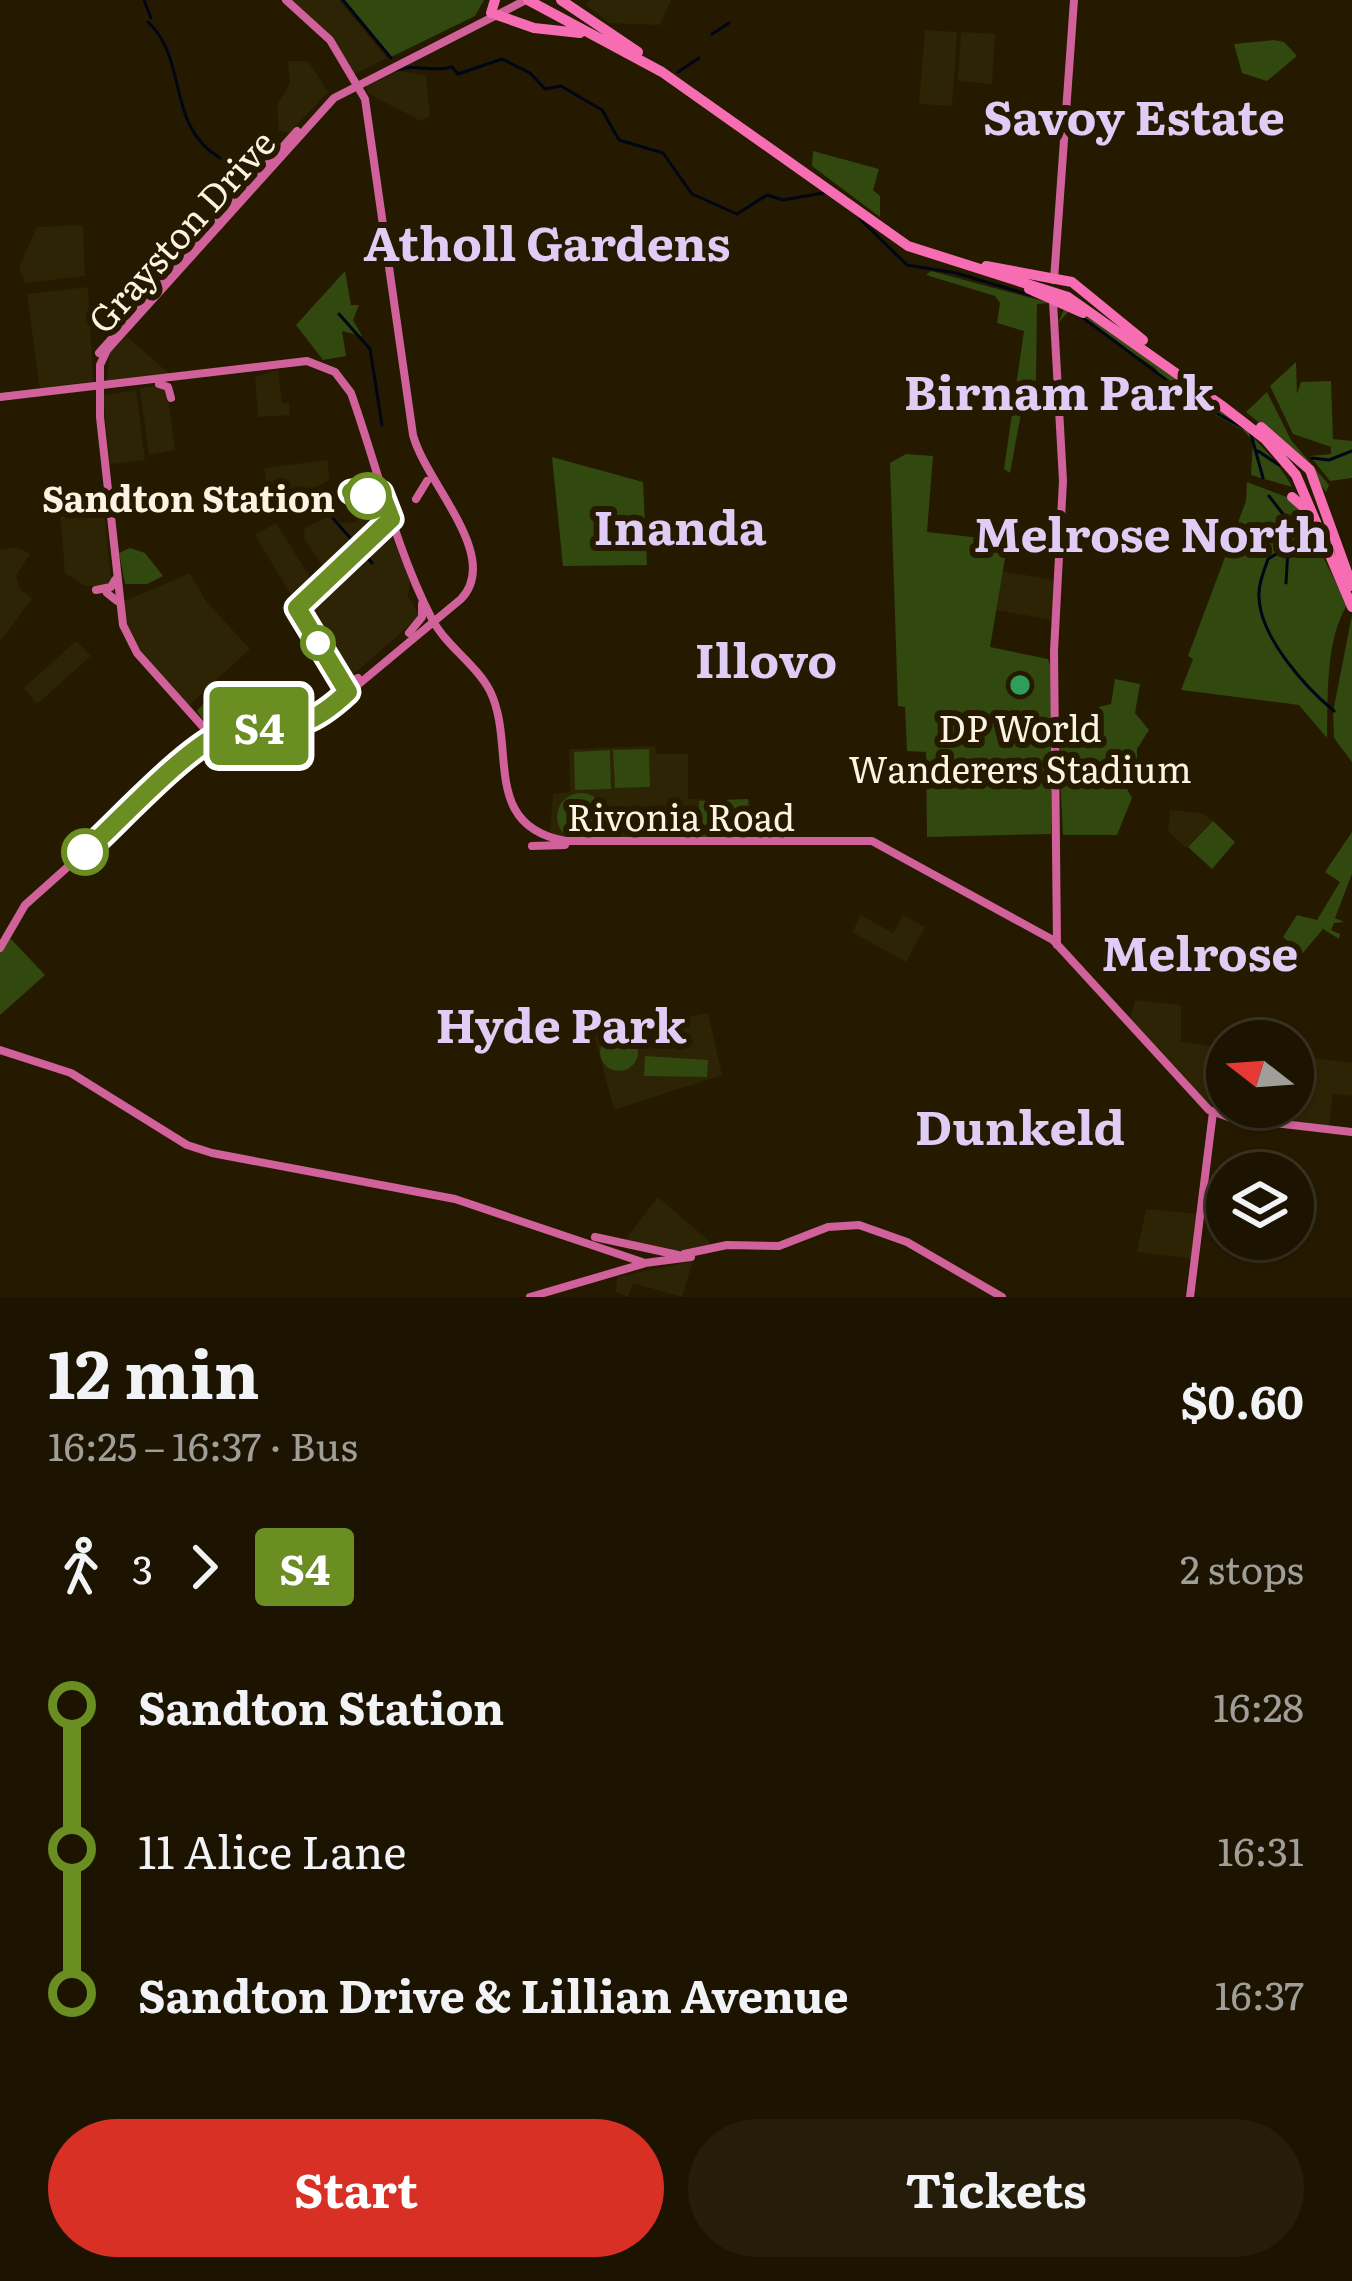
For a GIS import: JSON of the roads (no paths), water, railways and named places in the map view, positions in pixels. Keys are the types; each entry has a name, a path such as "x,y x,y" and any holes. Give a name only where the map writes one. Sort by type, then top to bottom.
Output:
{"highway":[{"path":"539,0 646,57"},
{"path":"563,1 683,83"},
{"path":"508,6 624,51"},
{"path":"508,6 528,27 573,31 624,51 683,83 910,241 1056,288 1150,346 1254,427 1304,479 1352,597"},
{"path":"696,91 895,237 963,266 1056,288 1299,456 1327,501 1352,597"},
{"path":"1254,427 1307,510 1352,597"}],"main road":[{"path":"285,0 295,17 328,42 363,99 390,253 408,440 458,539 471,578 446,607 432,610 423,600"},
{"path":"1057,944 1056,648 1065,473 1056,288 1074,0"},
{"name":"Grayston Drive","path":"322,107 345,90 508,6"},
{"name":"Grayston Drive","path":"122,332 344,88 508,6"},
{"path":"5,941 26,905 207,731 242,723 298,723 327,706 472,585 476,561 418,455 363,99 366,84 467,30"},
{"path":"293,150 308,124 353,82 439,40"},
{"path":"353,82 383,74"},
{"name":"Grayston Drive","path":"207,731 134,647 118,601 97,452 94,389 99,368 122,332 286,138 308,124"},
{"path":"1049,242 1058,250"},
{"path":"1058,250 1070,242"},
{"path":"390,253 401,248"},
{"path":"1056,288 1063,482 1054,643 1057,944"},
{"path":"1,400 160,384 224,369 309,359 329,367"},
{"path":"1,400 239,374 309,359 329,367"},
{"name":"Rivonia Road","path":"329,367 351,393 431,620 488,699 509,808 536,836 565,844 858,841"},
{"name":"Rivonia Road","path":"329,367 348,394 390,528 413,568 420,571 423,600"},
{"path":"1058,367 1066,379"},
{"path":"99,368 103,380 115,384"},
{"path":"94,389 99,368"},
{"path":"239,374 249,379"},
{"path":"35,379 45,392"},
{"path":"160,384 172,393 182,381"},
{"name":"Grayston Drive","path":"94,389 118,567 119,625 133,654 207,731"},
{"path":"379,474 381,493"},
{"path":"416,499 427,482"},
{"path":"390,506 402,510"},
{"path":"116,550 121,540"},
{"path":"107,593 118,601 131,590 121,584 118,567"},
{"path":"96,590 111,587 115,580"},
{"path":"412,633 423,615 423,600"},
{"name":"Rivonia Road","path":"431,620 486,684 499,719 506,786 515,810 536,830 555,839 858,841"},
{"path":"111,633 119,625"},
{"path":"412,633 430,629 442,640"},
{"path":"327,706 338,679 359,680"},
{"path":"338,701 352,698 359,680"},
{"path":"5,941 6,920 207,731 245,726 297,728 338,701 359,680"},
{"path":"198,704 207,731"},
{"path":"499,719 508,729 501,739"},
{"path":"1048,837 1056,827"},
{"path":"555,839 578,844"},
{"path":"858,841 884,840"},
{"path":"858,841 1057,944 1206,1108"},
{"path":"532,846 565,844"},
{"path":"0,1048 57,1066 140,1118 212,1154 413,1192 618,1251 642,1266"},
{"path":"0,1048 58,1062 204,1147 442,1192 638,1250 678,1255"},
{"path":"1192,1297 1211,1128"},
{"path":"1310,1128 1352,1134"},
{"path":"547,1290 709,1246 776,1246 835,1226 871,1225 1002,1297"},
{"path":"530,1297 619,1270 723,1250 775,1250 849,1228 916,1248"},
{"path":"709,1246 723,1250"},
{"path":"638,1250 642,1266"},
{"path":"618,1251 625,1260 619,1270"}],"waterway":[{"path":"144,0 151,18"},
{"path":"343,0 391,58"},
{"path":"148,22 169,55 191,128 220,158"},
{"path":"712,34 729,23"},
{"path":"678,72 699,58"},
{"path":"396,70 452,67 458,74 502,59 530,73 545,89 561,86 602,110 619,140 663,153 692,194 737,214 767,195 783,200 823,193"},
{"path":"229,166 244,183"},
{"path":"860,219 907,265 956,273 1030,295"},
{"path":"339,314 370,349 382,425"},
{"path":"1080,316 1180,390 1244,428"},
{"path":"1251,434 1263,478"},
{"path":"1258,451 1279,465"},
{"path":"1312,458 1329,460 1352,451"},
{"path":"1269,496 1283,514 1288,547 1268,559 1259,587 1261,612 1286,660 1334,711"},
{"path":"317,500 372,563"},
{"path":"1286,583 1288,549"}],"place":[{"name":"Sandton Station","path":"368,496"},
{"name":"DP World Wanderers Stadium","path":"1020,685"}],"district":[{"name":"Savoy Estate","path":"1134,114"},
{"name":"Atholl Gardens","path":"547,240"},
{"name":"Birnam Park","path":"1059,389"},
{"name":"Inanda","path":"680,524"},
{"name":"Melrose North","path":"1151,531"},
{"name":"Illovo","path":"766,657"},
{"name":"Melrose","path":"1200,950"},
{"name":"Hyde Park","path":"561,1022"},
{"name":"Dunkeld","path":"1020,1124"}]}
